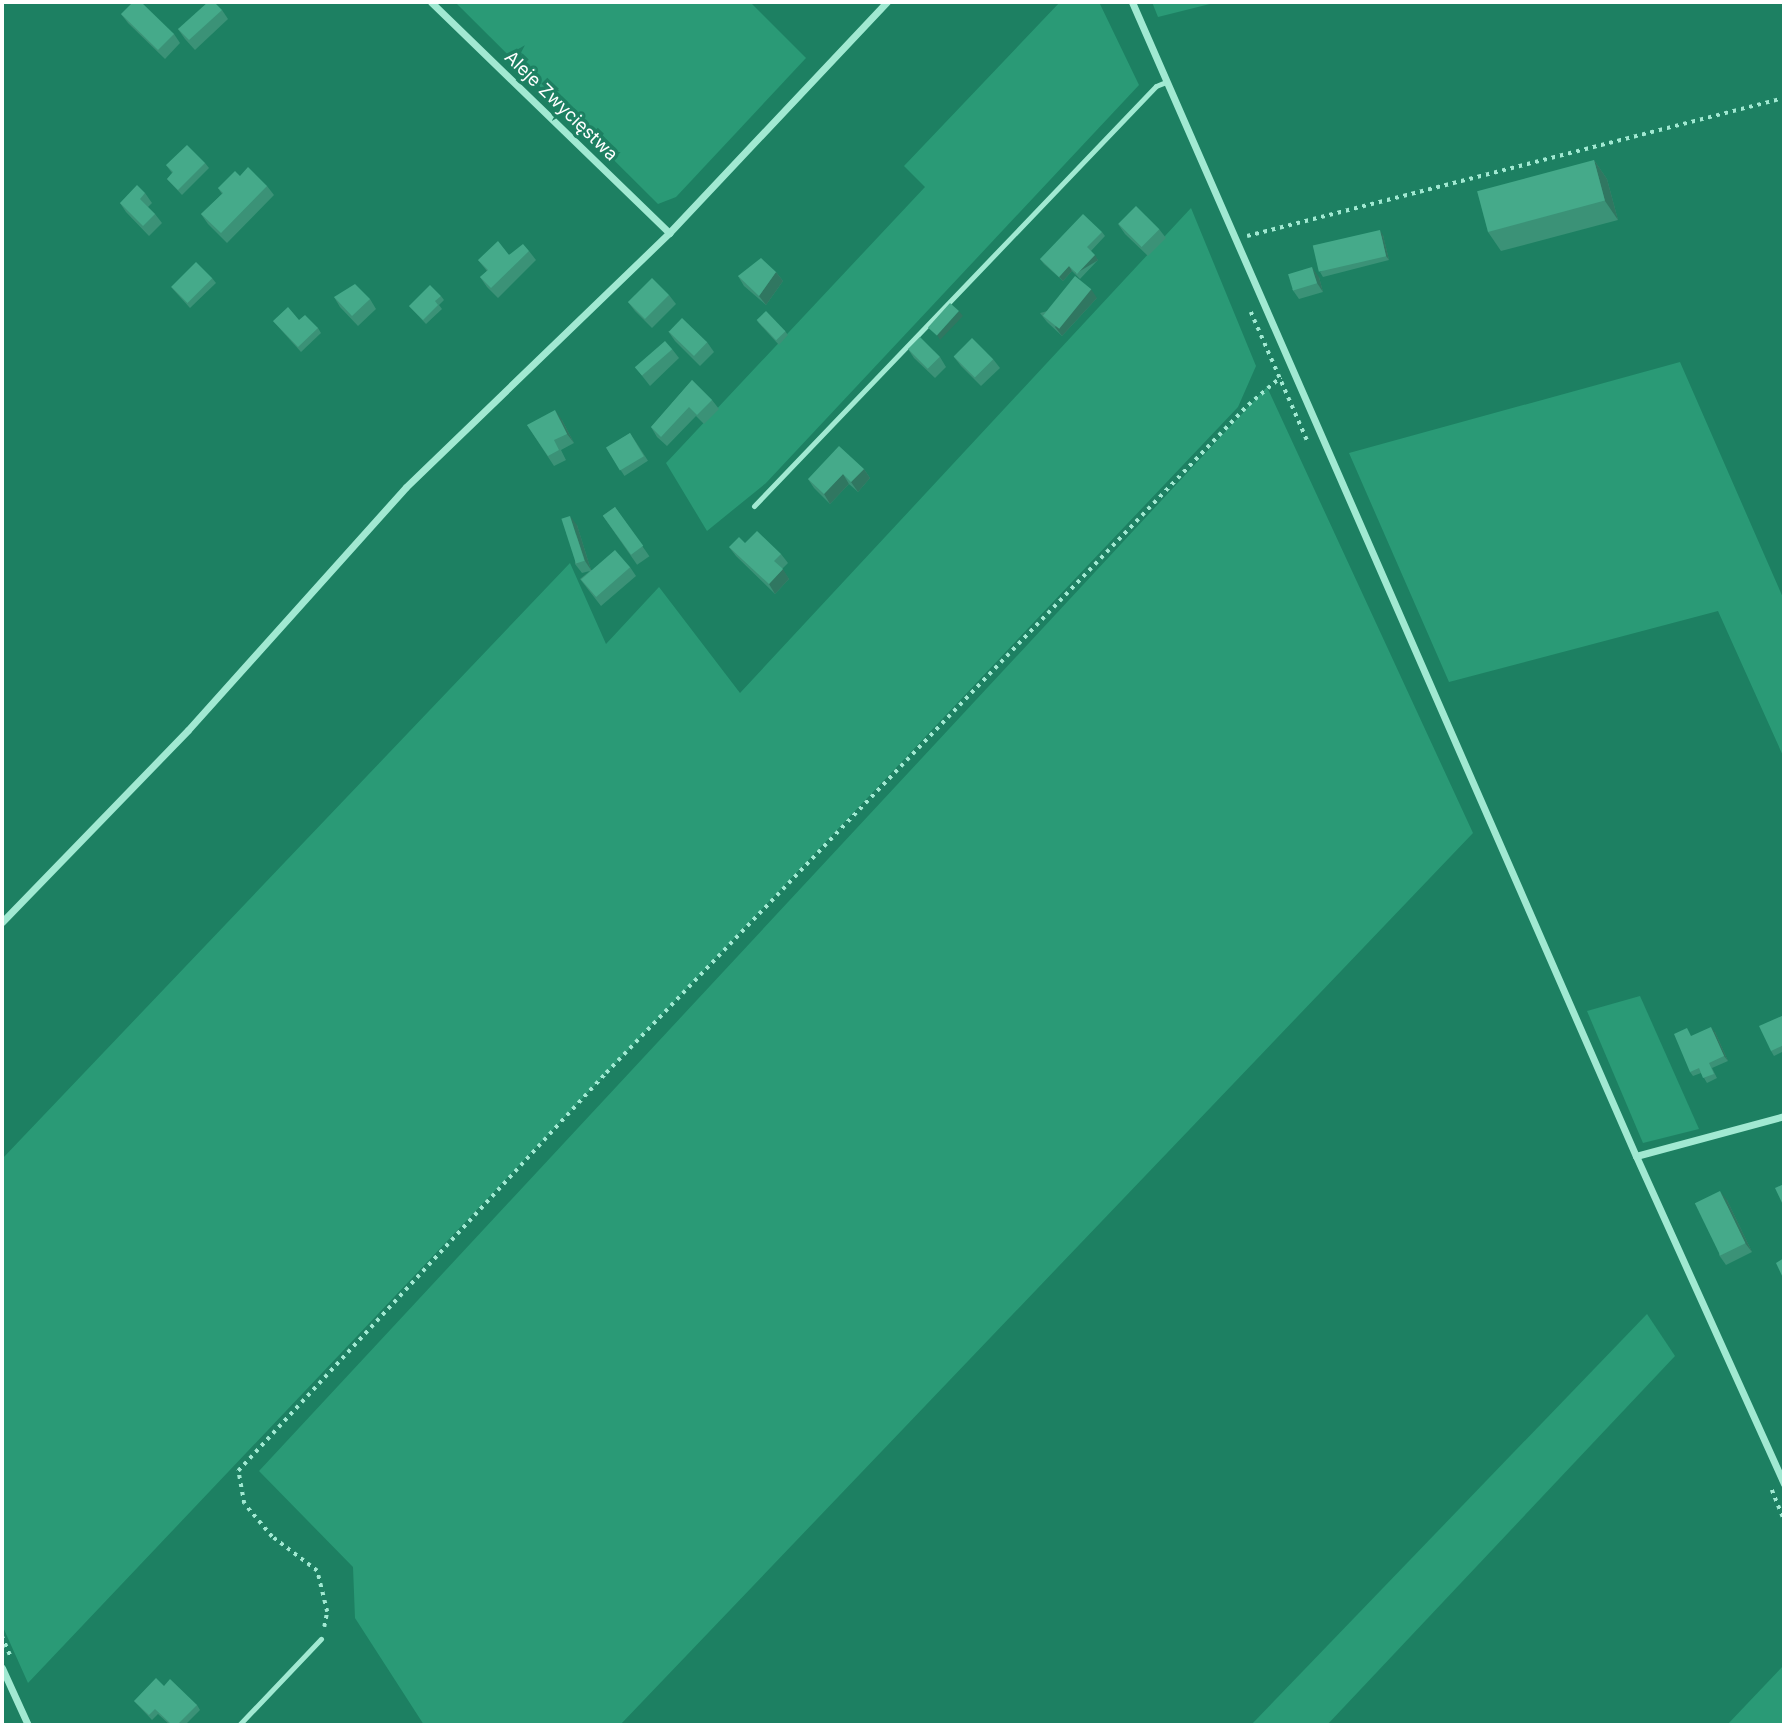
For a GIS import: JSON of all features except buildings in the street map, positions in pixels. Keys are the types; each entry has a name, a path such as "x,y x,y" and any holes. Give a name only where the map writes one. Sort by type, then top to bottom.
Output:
{"street":[{"name":"Aleje Zwycięstwa","path":"432,2 669,233"},
{"path":"2,922 188,730 406,488 669,233 887,2"},
{"path":"1132,2 1636,1156 1784,1484"},
{"path":"1636,1156 1784,1116"},
{"path":"2,1668 28,1725"}],"lane":[{"path":"754,506 1156,86 1166,82"},
{"path":"239,1725 321,1639"}],"path":[{"path":"1235,239 1784,97"},
{"path":"321,1639 327,1612 317,1571 272,1536 244,1504 238,1471 634,1043 1248,405 1279,378 1293,372"}],"green space":[{"path":"455,2 750,2 806,58 676,197 658,204"},
{"path":"1060,2 1099,2 1139,85 766,483 707,531 666,463 925,187 904,166"},
{"path":"1152,2 1218,2 1158,17"},
{"path":"1191,208 1256,366 1238,407 28,1683 2,1625 2,1159 570,563 606,644 659,587 740,693"},
{"path":"1680,362 1784,600 1784,758 1718,611 1449,682 1349,453"},
{"path":"1267,387 1473,833 620,1725 424,1725 355,1618 353,1567 259,1471"},
{"path":"1640,996 1699,1129 1643,1143 1587,1011"},
{"path":"1647,1314 1675,1356 1327,1725 1251,1725"},
{"path":"1784,1665 1784,1725 1727,1725"}]}
